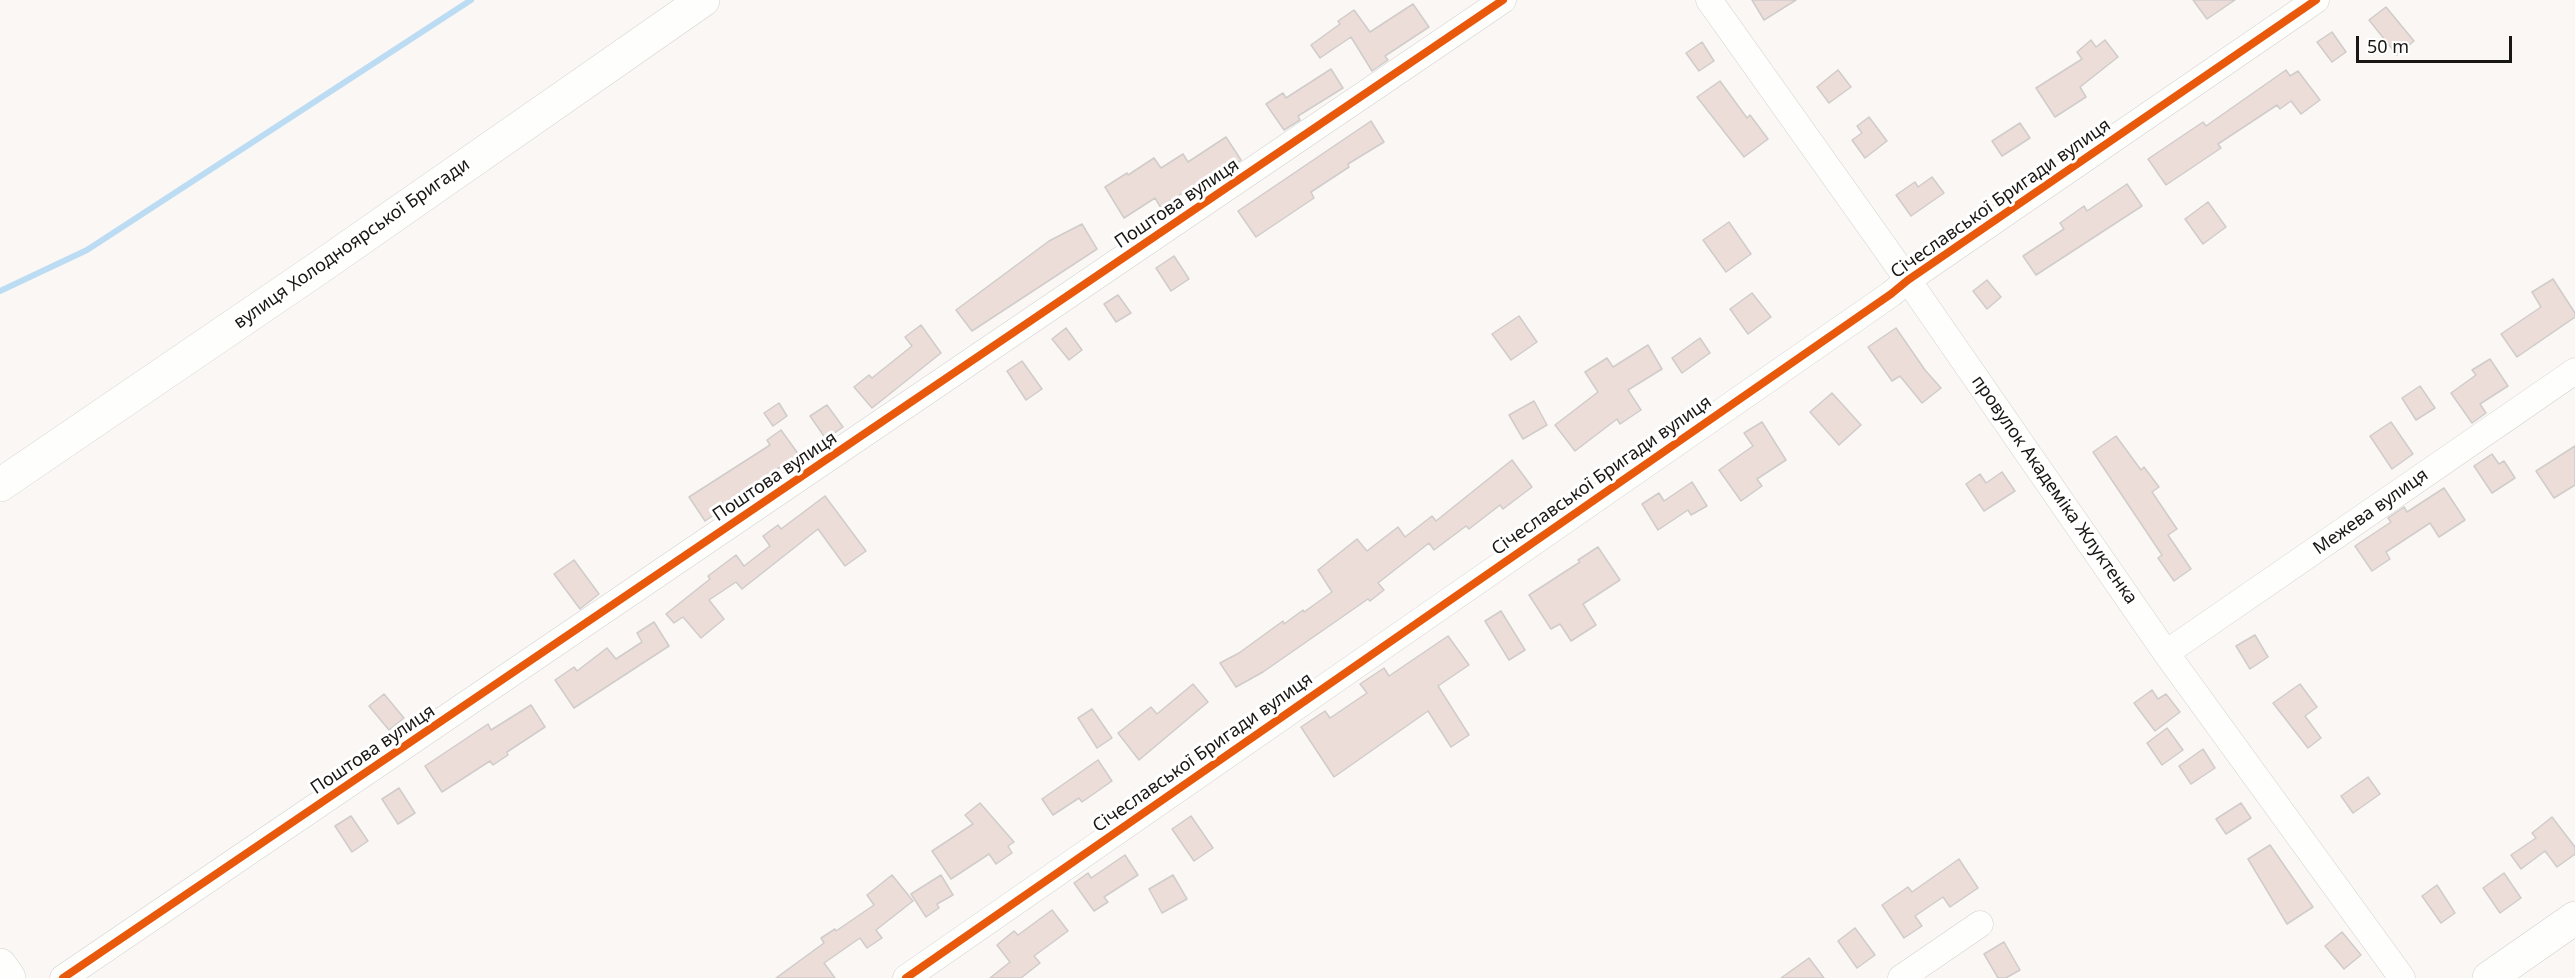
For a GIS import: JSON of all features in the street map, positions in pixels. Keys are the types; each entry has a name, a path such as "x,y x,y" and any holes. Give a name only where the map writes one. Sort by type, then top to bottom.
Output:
{"street":[{"name":"вулиця Холодноярської Бригади","path":"0,485 321,267 703,0"},
{"name":"Поштова вулиця","path":"63,978 1503,0"},
{"name":"провулок Академіка Жлуктенка","path":"1709,0 1908,280 2166,653 2402,978"},
{"name":"Січеславської Бригади вулиця","path":"906,978 1892,294 1908,280 2316,0"},
{"name":"Межева вулиця","path":"2166,653 2575,371"},
{"path":"2490,978 2575,918"},
{"path":"1901,978 1980,924"},
{"path":"0,965 9,978"}],"building":[{"path":"1752,0 1796,0 1764,20"},
{"path":"2193,0 2235,0 2207,19"},
{"path":"1413,4 1429,27 1385,56 1388,60 1372,71 1351,37 1320,58 1311,45 1340,24 1338,21 1354,10 1370,32"},
{"path":"2386,7 2414,41 2397,55 2369,20"},
{"path":"2332,32 2346,52 2332,62 2317,42"},
{"path":"2091,40 2096,47 2105,40 2118,57 2080,87 2086,97 2055,117 2036,88 2082,59 2077,52"},
{"path":"1702,42 1714,61 1699,71 1686,53"},
{"path":"1331,69 1343,88 1298,116 1300,120 1284,130 1266,104 1283,93 1286,98"},
{"path":"1838,70 1851,87 1829,103 1817,87"},
{"path":"2286,70 2290,76 2298,71 2320,100 2301,114 2291,101 2280,109 2277,105 2218,144 2221,148 2166,185 2148,159 2203,122 2206,126"},
{"path":"1720,81 1747,118 1750,115 1768,139 1744,157 1697,97"},
{"path":"1869,117 1887,141 1865,158 1852,140 1862,133 1857,126"},
{"path":"1371,121 1384,142 1348,164 1349,167 1311,192 1314,198 1256,237 1238,211"},
{"path":"2020,123 2030,138 2002,156 1992,141"},
{"path":"1226,137 1241,160 1190,195 1187,190 1161,208 1155,198 1124,218 1105,187 1154,158 1161,168 1183,154 1188,162"},
{"path":"1932,177 1944,193 1911,216 1896,195 1915,182 1918,187"},
{"path":"2127,184 2142,206 2036,275 2023,256 2064,229 2060,223 2084,206 2087,211"},
{"path":"2208,202 2226,227 2203,244 2185,219"},
{"path":"1729,222 1751,254 1726,272 1703,240"},
{"path":"1082,224 1097,249 972,331 956,310 1049,241"},
{"path":"1174,256 1189,279 1171,291 1156,268"},
{"path":"2553,279 2575,313 2575,317 2517,357 2501,334 2541,307 2532,292"},
{"path":"1987,280 2001,297 1987,309 1973,291"},
{"path":"1752,293 1771,317 1748,334 1730,309"},
{"path":"1118,295 1131,313 1116,322 1104,304"},
{"path":"1519,316 1537,342 1511,360 1492,334"},
{"path":"921,325 941,353 872,408 854,387 869,375 872,378 912,346 905,337"},
{"path":"1066,328 1082,350 1069,360 1052,339"},
{"path":"1896,328 1925,370 1941,388 1922,403 1900,376 1892,381 1868,347"},
{"path":"1700,338 1710,353 1682,373 1672,358"},
{"path":"1648,345 1662,369 1628,390 1641,410 1620,424 1617,419 1575,451 1555,425 1598,392 1585,372 1607,358 1613,367"},
{"path":"2490,359 2508,386 2480,404 2486,413 2472,423 2451,393 2476,375 2472,370"},
{"path":"1022,361 1042,389 1026,400 1007,371"},
{"path":"2420,386 2435,408 2416,420 2402,398"},
{"path":"1832,393 1861,425 1839,445 1810,412"},
{"path":"1534,401 1547,425 1523,439 1509,415"},
{"path":"779,403 787,416 773,426 764,413"},
{"path":"827,405 843,427 826,439 810,416"},
{"path":"1762,422 1786,460 1757,479 1762,486 1741,501 1719,470 1753,446 1744,433"},
{"path":"2391,422 2413,454 2392,469 2370,436"},
{"path":"781,430 799,455 728,501 730,504 705,521 689,497 770,445 767,440"},
{"path":"2116,436 2141,470 2144,467 2159,487 2152,492 2177,529 2168,535 2191,569 2174,581 2158,558 2162,555 2093,452"},
{"path":"2575,446 2575,485 2554,498 2536,471"},
{"path":"2492,454 2499,464 2504,461 2515,478 2492,493 2474,466"},
{"path":"1512,460 1532,487 1503,509 1500,505 1469,529 1466,526 1434,550 1429,543 1378,583 1384,590 1370,601 1368,599 1263,672 1236,687 1220,663 1239,653 1283,621 1284,624 1303,610 1304,612 1332,592 1318,570 1357,539 1367,551 1398,527 1405,537 1432,516 1436,521"},
{"path":"2002,472 2015,491 1984,511 1966,484 1980,474 1986,483"},
{"path":"1692,482 1707,506 1691,515 1688,510 1658,530 1642,504 1659,493 1664,501"},
{"path":"2444,488 2465,520 2439,537 2430,523 2386,552 2390,559 2372,571 2355,546 2391,522 2388,518 2404,507 2407,512"},
{"path":"825,496 866,551 845,566 818,529 742,589 736,582 709,600 724,619 701,638 683,617 674,623 666,614 710,579 708,576 736,555 744,566 770,546 763,536 778,525 781,529"},
{"path":"1598,547 1620,580 1583,604 1596,625 1571,641 1560,624 1551,629 1529,595 1580,562 1578,560"},
{"path":"574,560 599,594 580,609 554,574"},
{"path":"1501,611 1525,650 1509,660 1485,621"},
{"path":"654,622 669,646 574,708 555,680 574,667 577,671 607,648 616,659 642,642 637,633"},
{"path":"2255,635 2268,657 2250,669 2236,646"},
{"path":"1448,636 1469,665 1438,686 1469,735 1451,747 1428,711 1334,777 1301,727 1325,711 1330,718 1367,693 1360,684 1384,668 1389,676"},
{"path":"1193,684 1208,702 1139,760 1118,733 1151,707 1157,714"},
{"path":"2300,684 2317,707 2305,716 2321,738 2308,748 2273,703"},
{"path":"2152,690 2158,699 2166,694 2180,712 2155,731 2134,703"},
{"path":"384,694 404,718 389,730 369,706"},
{"path":"531,705 545,727 507,752 508,755 493,765 490,761 442,792 425,766 488,724 491,730"},
{"path":"1092,709 1112,738 1097,748 1078,718"},
{"path":"2167,728 2183,750 2162,765 2147,743"},
{"path":"2203,749 2215,768 2191,784 2179,766"},
{"path":"1098,760 1112,781 1082,802 1079,798 1053,815 1042,799"},
{"path":"2368,777 2380,794 2353,813 2341,796"},
{"path":"399,788 415,813 398,824 382,799"},
{"path":"980,803 1014,842 1008,846 1012,853 996,864 989,854 951,879 932,851 973,824 965,815"},
{"path":"2241,803 2251,818 2226,834 2216,819"},
{"path":"351,816 368,841 352,852 335,826"},
{"path":"1191,816 1213,848 1194,861 1172,829"},
{"path":"2552,817 2575,847 2575,854 2557,867 2545,851 2521,869 2511,855 2536,838 2532,833"},
{"path":"2270,845 2313,907 2287,924 2248,859"},
{"path":"1125,855 1138,875 1104,897 1108,902 1094,911 1074,883 1088,873 1091,878"},
{"path":"1959,859 1978,888 1950,907 1943,897 1915,916 1922,926 1904,938 1882,905 1908,887 1912,892"},
{"path":"2504,873 2521,898 2500,913 2483,888"},
{"path":"892,875 913,901 876,930 882,938 867,948 860,938 824,963 835,978 776,978 824,943 821,938 835,929 836,931 874,905 867,895"},
{"path":"941,875 953,895 937,904 939,908 926,917 911,894"},
{"path":"1173,875 1187,899 1162,913 1149,889"},
{"path":"2437,885 2455,913 2441,923 2422,896"},
{"path":"1052,910 1068,931 1034,956 1040,963 1021,978 990,978 1010,962 997,945 1014,931 1018,935"},
{"path":"1855,928 1875,955 1857,968 1838,941"},
{"path":"2342,932 2361,955 2344,969 2325,946"},
{"path":"2004,942 2020,970 2006,978 1998,978 1984,954"},
{"path":"1809,958 1824,978 1781,978"}],"waterway":[{"path":"0,291 87,250 471,0"}],"cycle path":[{"path":"63,978 1503,0"},
{"path":"906,978 1908,280 2316,0"}]}
